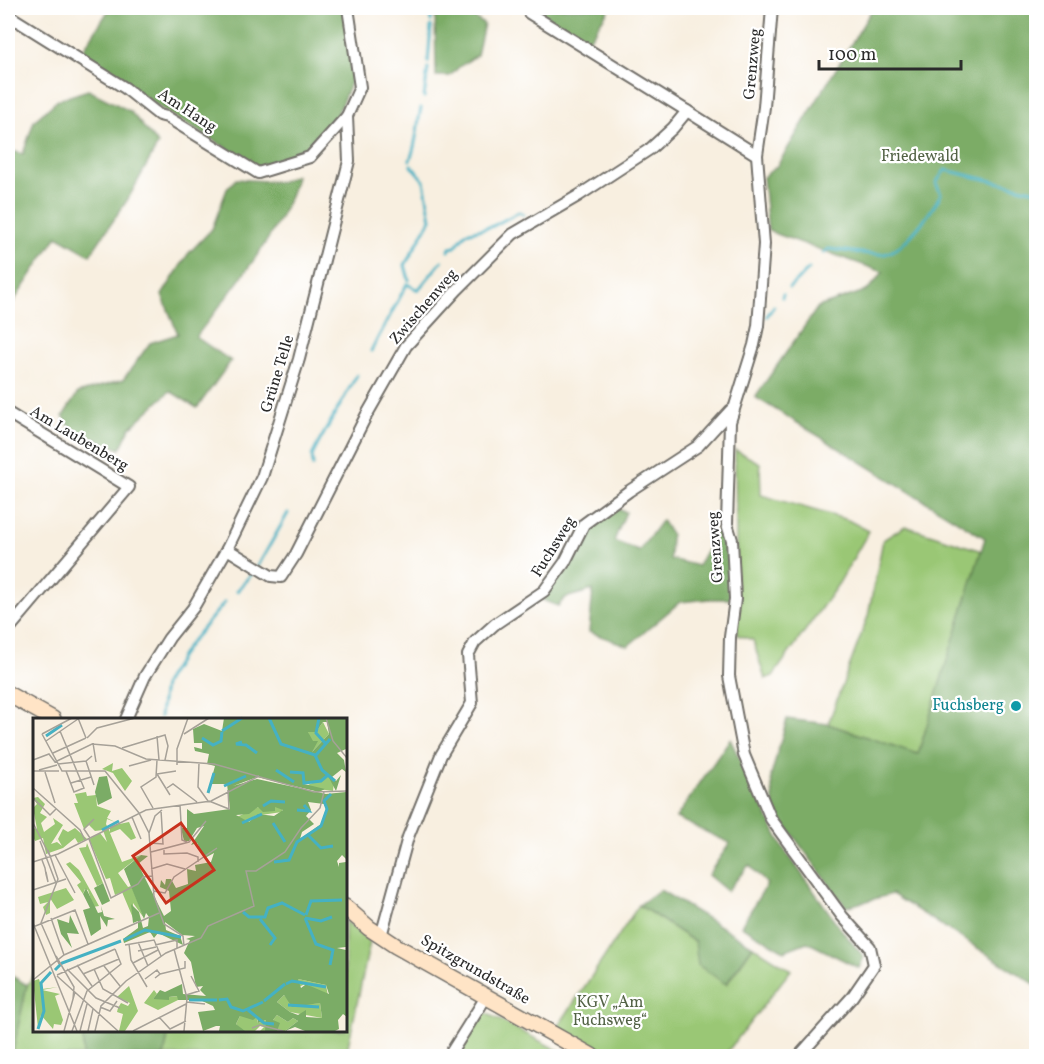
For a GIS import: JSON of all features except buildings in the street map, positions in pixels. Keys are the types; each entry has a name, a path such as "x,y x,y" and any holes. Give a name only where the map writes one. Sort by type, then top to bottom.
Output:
{"street":[{"name":"Grüne Telle","path":"126,718 145,676 169,638 193,608 227,549 262,477 300,359 350,161 347,116 360,87 348,8"},
{"name":"Grenzweg","path":"772,8 765,107 758,155 764,244 758,326 730,422 727,524 732,540 735,599 730,636 729,676 744,755 771,819 842,916 870,947 874,965 852,997 799,1056"},
{"path":"529,13 758,155"},
{"name":"Am Hang","path":"8,15 125,88 159,115 167,117 258,173 310,158 347,116"},
{"name":"Zwischenweg","path":"227,549 271,576 281,577 297,554 366,416 406,346 457,290 513,234 578,196 650,149 673,128 687,111"},
{"name":"Fuchsweg","path":"381,936 408,837 441,755 472,703 468,655 475,642 495,624 544,591 565,562 584,524 629,491 698,446 733,406"},
{"name":"Am Laubenberg","path":"8,413 129,487 8,630"},
{"path":"8,694 51,718"},
{"name":"Spitzgrundstraße","path":"346,909 381,936 592,1056"},
{"path":"448,1056 486,997"}],"green space":[{"path":"110,8 344,8 348,22 352,79 337,115 305,148 258,167 171,115 81,53"},
{"path":"435,8 463,8 484,24 477,55 450,76 436,76"},
{"path":"532,8 610,8 588,41"},
{"name":"Friedewald","path":"873,8 1036,8 1036,985 892,894 846,907 774,810 771,776 787,719 828,724 918,754 985,538 755,397 818,307 868,290 883,272 768,231 763,177 777,166"},
{"path":"88,90 130,111 158,144 128,199 90,255 57,236 8,310 8,150 23,154 34,121 58,100"},
{"path":"296,175 291,195 269,237 196,337 231,361 197,408 170,391 130,428 120,449 72,430 63,416 78,393 123,380 150,343 178,334 162,295 188,254 212,229 227,189 236,179 280,182"},
{"path":"735,450 760,463 761,495 848,520 869,531 839,583 773,676 765,679 753,640 737,635"},
{"path":"615,508 626,512 614,541 639,551 662,520 671,535 670,559 698,566 718,528 727,524 735,599 680,602 628,646 589,632 593,590 565,598 558,606 542,600 589,528"},
{"path":"905,526 982,551 918,755 828,724 868,616 883,540"},
{"path":"730,739 782,846 840,928 864,957 859,968 807,942 784,951 741,926 767,884 749,865 727,891 708,875 730,843 676,818"},
{"path":"660,890 753,946 726,984 698,965 695,942 639,905"},
{"name":"KGV „Am Fuchsweg“","path":"639,905 695,942 727,984 753,946 791,970 724,1056 605,1056 555,1031"},
{"path":"346,921 370,942 346,1056 164,1056 169,1031 346,1031"},
{"path":"8,974 27,985 12,1056 8,1056"},
{"path":"33,976 33,1031 83,1031 83,1056 12,1056 27,985"},
{"path":"482,1011 569,1056 455,1056"},
{"path":"83,1031 169,1031 164,1056 83,1056"}],"waterway":[{"path":"430,8 431,21"},
{"path":"428,62 431,26"},
{"path":"424,97 428,68"},
{"path":"410,160 416,141 421,108"},
{"path":"409,280 405,265 431,219 424,181 411,165"},
{"path":"823,253 828,249 884,254 900,246 917,229 937,201 941,194 936,183 945,170 1036,191"},
{"path":"449,251 466,233 493,226 519,212 523,214"},
{"path":"371,351 407,284 418,290 442,261"},
{"path":"789,288 809,269"},
{"path":"767,316 774,306"},
{"path":"313,466 312,456 357,375"},
{"path":"258,566 288,513"},
{"path":"237,591 255,570"},
{"path":"160,717 164,684 187,647 225,602"}],"place":[{"name":"Fuchsberg","path":"1016,706"}]}
